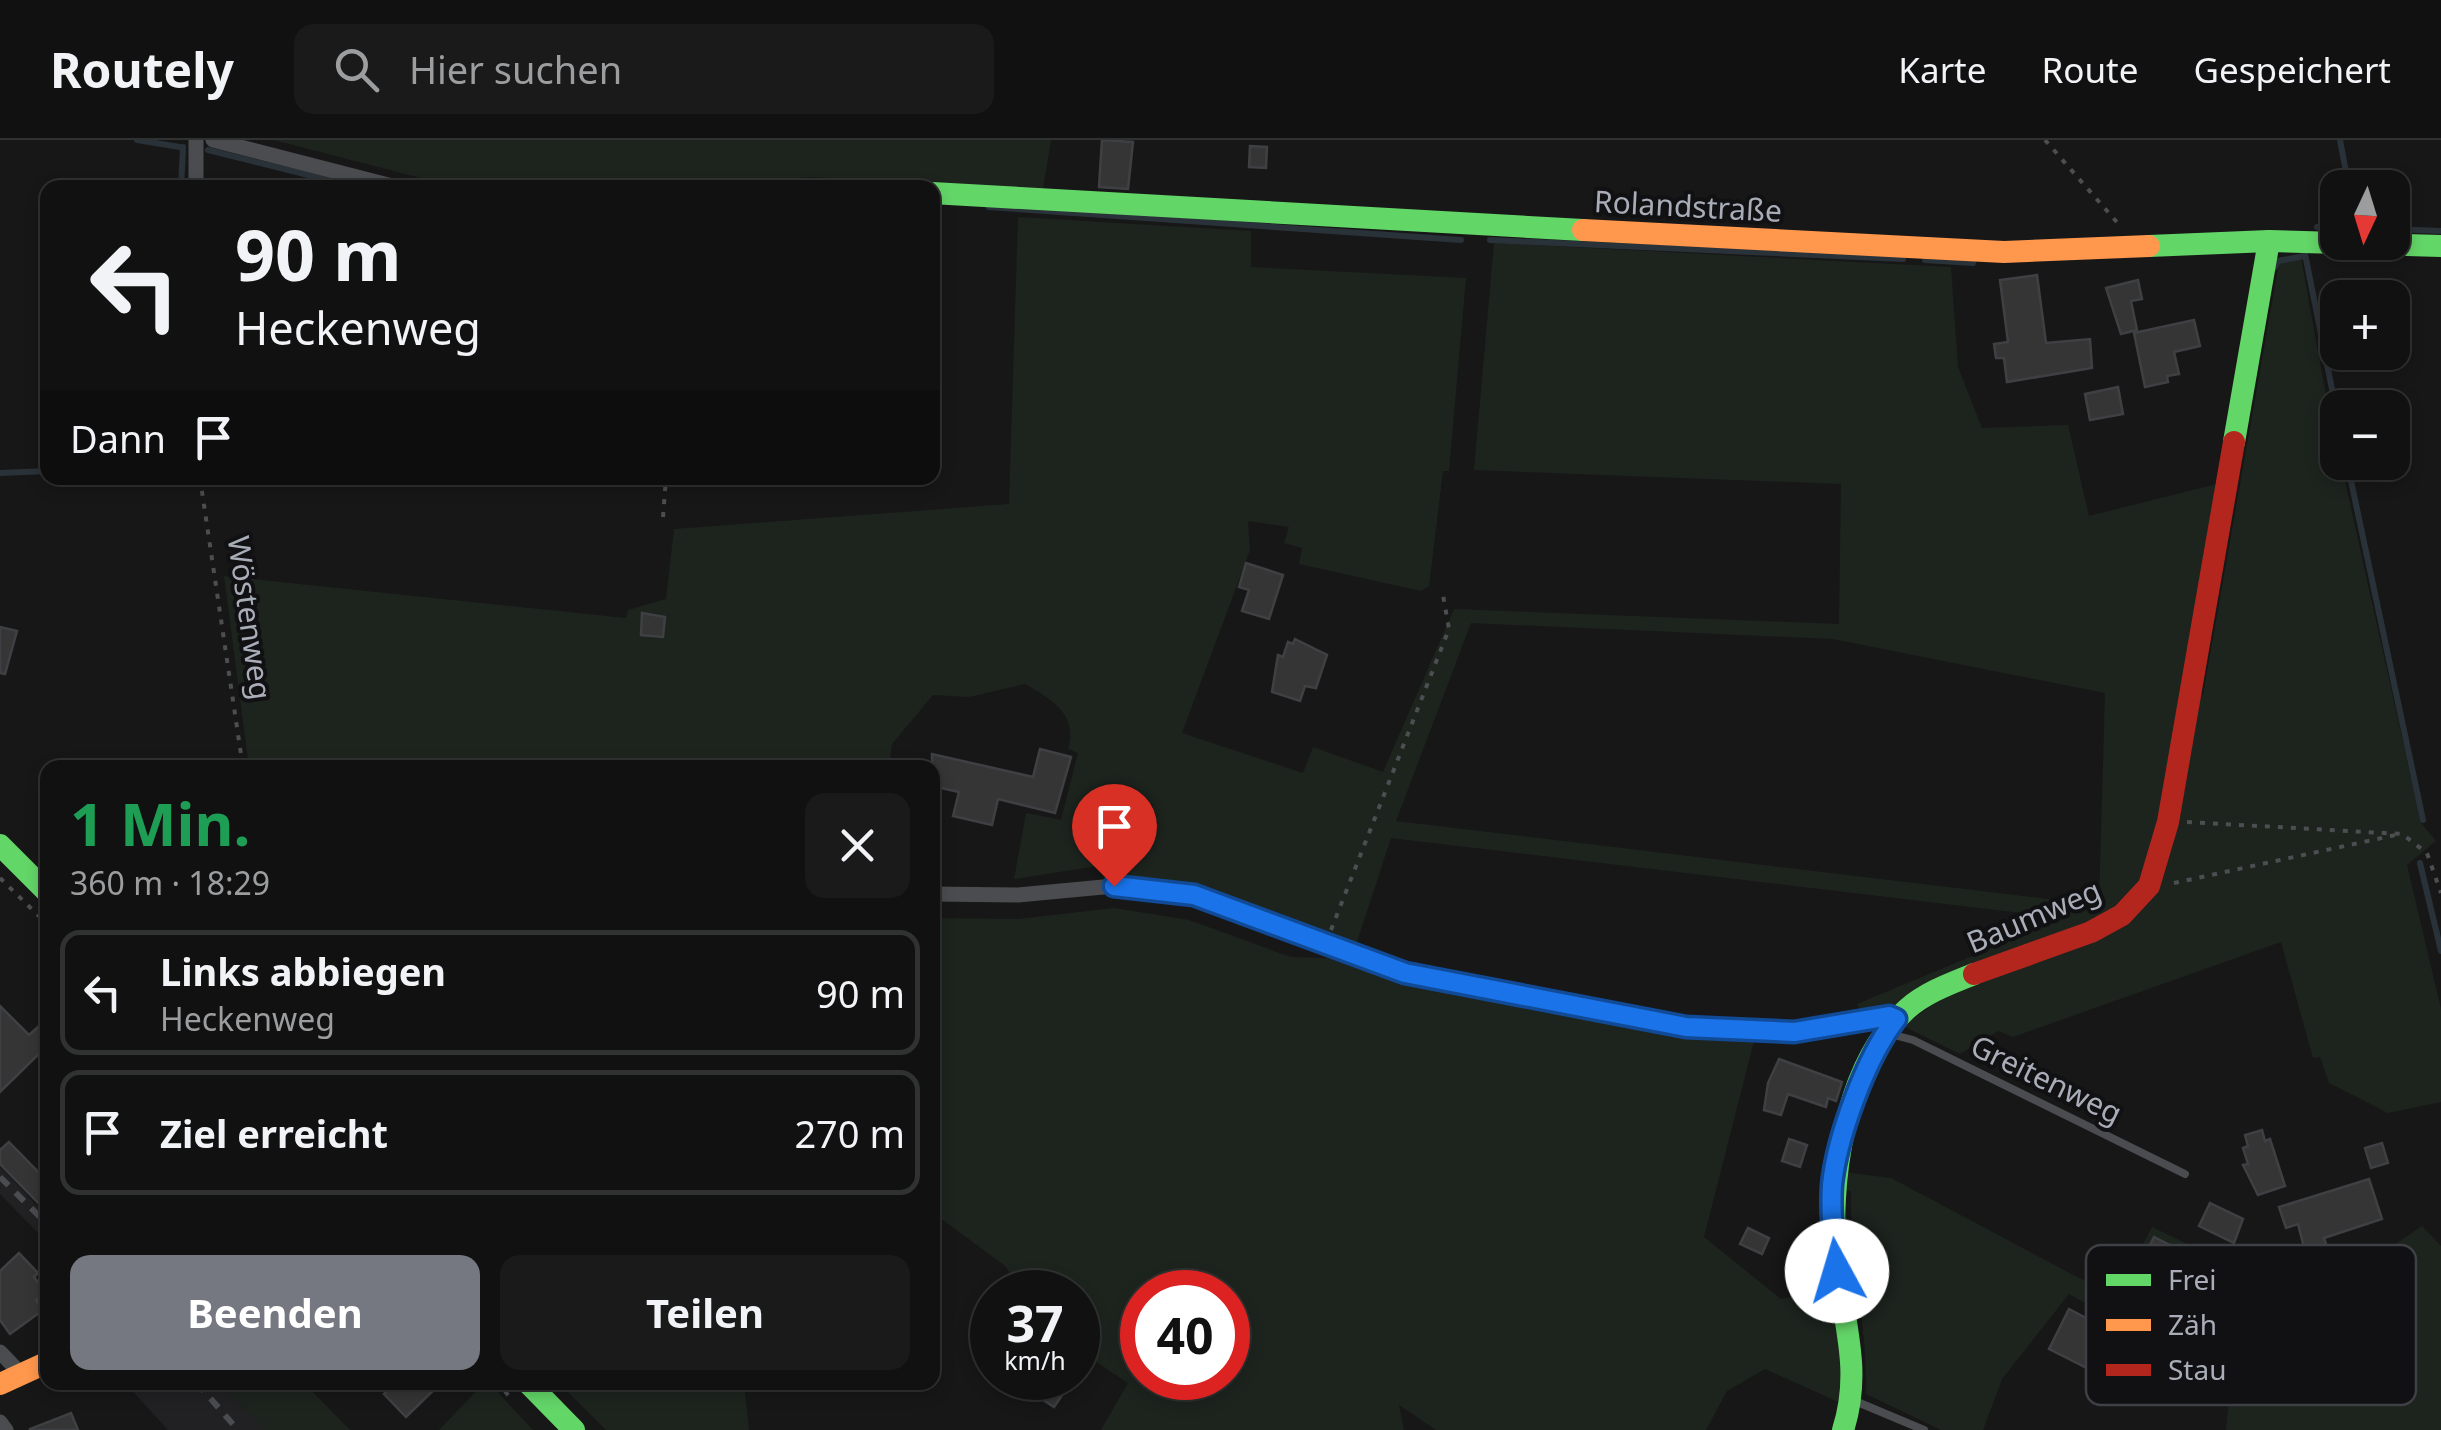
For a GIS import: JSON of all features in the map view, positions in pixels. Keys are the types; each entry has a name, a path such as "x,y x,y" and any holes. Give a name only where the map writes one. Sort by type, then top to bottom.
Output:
{"street":[{"path":"196,140 196,180"},
{"path":"213,140 369,180"},
{"name":"Rolandstraße","path":"940,193 1916,249 2004,252 2269,241 2441,246"},
{"path":"2150,882 2168,822 2269,241"},
{"path":"0,845 40,885"},
{"name":"Baumweg","path":"1891,1026 1929,994 2099,926 2144,895 2150,882"},
{"path":"940,894 1018,895 1114,886 1194,895 1405,973 1686,1027 1794,1032 1889,1016 1891,1026 1849,1116 1832,1184 1837,1271 1856,1358 1855,1401 1844,1430"},
{"path":"0,1352 11,1379 40,1366"},
{"path":"535,1390 574,1430"},
{"path":"0,1422 6,1430"}],"lane":[{"name":"Greitenweg","path":"1891,1026 2185,1174"},
{"path":"1855,1401 1924,1430"}],"path":[{"path":"2046,140 2138,247"},
{"name":"Wöstenweg","path":"201,485 242,760"},
{"path":"664,517 666,485"},
{"path":"1326,944 1449,629 1443,594"},
{"path":"2168,822 2402,834 2428,853 2441,893"},
{"path":"2150,882 2162,885 2402,834"},
{"path":"0,878 40,917"}],"shaded area":[{"path":"274,140 1051,140 1043,189 940,184 940,180 811,177 428,180"},
{"path":"1018,217 1251,231 1251,267 1466,278 1449,471 1443,471 1429,586 1421,591 1299,564 1302,548 1284,543 1289,527 1248,521 1250,550 1182,733 1303,773 1313,747 1383,772 1454,609 1839,624 1841,484 1474,470 1494,243 1951,267 1958,367 1982,428 2068,425 2089,516 2217,484 2181,691 2203,695 2280,257 2301,258 2325,390 2320,390 2320,480 2345,480 2421,823 2436,841 2407,865 2441,1009 2441,1102 2388,1113 2329,1083 2320,1057 2313,1058 2281,942 2013,1037 1998,1031 1960,1054 1903,1026 1942,998 1863,1015 1857,1004 2064,918 1391,838 1355,948 1189,883 1109,873 1110,864 1014,879 1026,813 1061,820 1078,753 1068,749 1069,727 1061,710 1025,684 969,697 933,695 892,744 890,760 248,760 224,576 626,618 628,610 666,599 674,529 1009,504","holes":["1471,623 1833,639 2105,693 2099,905 1396,821"]},
{"path":"1114,908 1189,920 1291,957 1327,958 1402,981 1686,1035 1754,1041 1704,1237 1781,1299 1836,1286 1847,1352 1845,1405 1765,1369 1727,1391 1706,1430 1436,1430 1399,1405 1404,1430 1101,1430 1120,1397 1120,1400 1250,1400 1250,1270 1120,1270 1120,1378 1100,1365 1100,1270 1008,1270 940,1221 940,918 1018,919"},
{"path":"0,1167 40,1209 40,1235 0,1194"},
{"path":"1844,1172 1891,1178 2086,1282 2086,1303 2069,1294 2002,1379 1983,1430 1941,1430 1866,1394 1851,1191 1843,1190"},
{"path":"2422,1226 2441,1246 2441,1430 2226,1430 2228,1405 2416,1405 2416,1245 2394,1245"},
{"path":"2152,1227 2189,1245 2142,1245"},
{"path":"131,1390 225,1390 265,1430 168,1430"},
{"path":"225,1390 311,1390 350,1430 265,1430"},
{"path":"477,1390 496,1390 533,1430 439,1430"},
{"path":"566,1390 745,1390 749,1430 606,1430"}],"building":[{"path":"1102,140 1133,142 1128,189 1099,187"},
{"path":"1250,146 1267,147 1266,168 1249,167"},
{"path":"2037,275 2046,343 2090,339 2092,368 2007,382 2004,358 1996,358 1994,344 2008,342 2000,280"},
{"path":"2138,280 2142,299 2131,301 2137,330 2121,334 2106,288"},
{"path":"2194,320 2200,346 2174,352 2179,374 2167,376 2168,382 2145,387 2134,333"},
{"path":"2118,387 2123,414 2090,420 2085,394"},
{"path":"1246,563 1283,575 1269,619 1242,611 1249,590 1239,587"},
{"path":"642,613 665,617 663,637 641,635"},
{"path":"0,627 17,631 5,674 0,673"},
{"path":"1295,639 1327,655 1316,688 1305,686 1300,701 1272,692 1278,655 1283,657 1288,642 1293,644"},
{"path":"1040,749 1071,757 1055,813 998,799 992,825 953,816 959,792 940,788 940,760 932,760 932,754 1033,777"},
{"path":"0,1006 29,1035 40,1025 40,1053 0,1092"},
{"path":"1779,1059 1842,1082 1836,1101 1828,1098 1826,1107 1788,1094 1781,1115 1764,1110 1768,1083"},
{"path":"2262,1130 2265,1141 2270,1139 2285,1186 2258,1195 2243,1165 2248,1164 2243,1148 2248,1146 2245,1135"},
{"path":"1789,1139 1807,1145 1800,1167 1782,1161"},
{"path":"9,1142 40,1174 40,1205 0,1164 0,1150"},
{"path":"2382,1143 2388,1163 2371,1168 2365,1148"},
{"path":"2369,1179 2382,1219 2324,1238 2326,1245 2303,1245 2298,1224 2286,1228 2279,1207"},
{"path":"2210,1203 2243,1219 2234,1243 2199,1226"},
{"path":"1748,1228 1769,1238 1762,1254 1740,1244"},
{"path":"2154,1237 2170,1245 2150,1245"},
{"path":"19,1253 38,1273 34,1277 40,1285 40,1297 36,1300 40,1312 10,1334 0,1320 0,1271"},
{"path":"2069,1309 2086,1318 2085,1367 2049,1349"},
{"path":"388,1390 434,1390 406,1417 384,1394"},
{"path":"71,1413 78,1430 30,1430 30,1429"}],"waterway":[{"path":"137,140 180,147"},
{"path":"2340,140 2346,170"},
{"path":"181,180 183,147"},
{"path":"208,150 328,180"},
{"path":"989,207 1461,240"},
{"path":"2410,230 2441,231"},
{"path":"1490,240 1903,259"},
{"path":"2305,254 2332,390"},
{"path":"2275,267 2278,261 2304,256"},
{"path":"1925,260 1973,263"},
{"path":"0,473 40,471"},
{"path":"2351,480 2423,820"},
{"path":"2420,863 2441,951"}],"railway":[{"path":"0,1177 40,1217"},
{"path":"203,1390 238,1430"}],"traffic: fast":[{"path":"940,193 1583,230"},
{"path":"2149,246 2269,241 2441,246"},
{"path":"2234,442 2269,241"},
{"path":"0,845 40,885"},
{"path":"1843,1430 1851,1367 1837,1265 1835,1200 1845,1128 1868,1061 1885,1033 1914,1003 1974,974"},
{"path":"535,1390 574,1430"}],"traffic: slow":[{"path":"1583,230 2004,252 2149,246"},
{"path":"0,1384 40,1366"}],"traffic: jam":[{"path":"1974,974 2091,932 2122,915 2149,886 2168,822 2234,442"}],"route":[{"path":"1114,886 1194,895 1405,973 1686,1027 1794,1032 1889,1016 1896,1019 1885,1033 1849,1116 1832,1184 1837,1271"}]}
